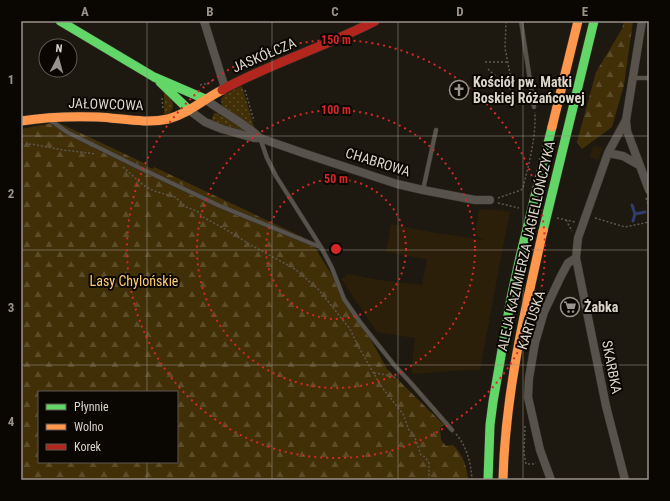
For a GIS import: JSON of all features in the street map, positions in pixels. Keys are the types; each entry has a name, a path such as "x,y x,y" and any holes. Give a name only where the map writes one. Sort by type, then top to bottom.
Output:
{"main road":[{"name":"CHABROWA","path":"60,21 154,77 205,99"},
{"name":"JASKÓŁCZA","path":"188,110 225,88 375,21"},
{"name":"ALEJA KAZIMIERZA JAGIELLOŃCZYKA","path":"488,480 490,425 511,298 578,21"},
{"name":"ALEJA KAZIMIERZA JAGIELLOŃCZYKA","path":"503,480 505,436 516,349 545,218 594,21"},
{"name":"CHABROWA","path":"154,77 188,110"},
{"name":"JAŁOWCOWA","path":"21,121 47,118 88,117 163,120 174,118 188,110"}],"street":[{"path":"204,21 225,88"},
{"path":"642,21 626,120 627,130 649,190"},
{"name":"CHABROWA","path":"205,99 252,130 260,138"},
{"name":"CHABROWA","path":"188,110 205,122 217,127 254,138 260,138 303,154 397,184 475,200 490,200"},
{"path":"576,258 578,238 608,153 626,120"},
{"path":"608,153 623,156 639,165"},
{"name":"KARTUSKA","path":"551,480 540,450 528,397 529,378 535,343 544,312 560,276 568,263 576,258"},
{"name":"SKARBKA","path":"576,258 606,406 625,480"}],"lane":[{"path":"521,21 534,107"},
{"path":"633,78 649,78"},
{"path":"47,118 67,132 142,170 220,206 320,247"},
{"path":"423,190 436,130"},
{"path":"260,138 264,151 276,176 332,268 344,299 395,366 452,430"}],"path":[{"path":"488,69 510,89 511,79 505,48 506,23"},
{"path":"485,62 507,62"},
{"path":"244,86 256,127"},
{"path":"162,98 163,120"},
{"path":"490,200 523,188 533,146 535,122 534,107"},
{"path":"21,145 31,144 100,155"},
{"path":"88,153 107,151"},
{"path":"121,166 143,185 154,191 175,198 186,207 197,211 203,217 295,269 319,290 350,329 381,386 403,414 409,430 414,435 421,455 425,457 429,463 429,480"},
{"path":"502,204 520,208"},
{"path":"591,216 625,226 649,222"},
{"path":"555,217 578,223"},
{"path":"566,220 573,235"},
{"path":"374,373 388,375 410,382"},
{"path":"452,430 460,439 468,454 472,480"}],"shaded area":[{"path":"593,146 603,148 598,160 590,157"},
{"path":"479,209 510,212 480,370 412,374 415,338 377,332 341,279 348,274 379,280 422,285 427,259 386,252 391,224 430,232 485,240 475,235"}],"green space":[{"path":"624,21 633,21 624,85 612,127 582,149 577,142 596,72 622,29"},
{"path":"242,86 254,127 222,106 221,99 225,94"},
{"path":"164,92 171,100 173,105 172,110 168,114 164,114"},
{"path":"214,113 248,131 247,132 211,121"},
{"name":"Lasy Chylońskie","path":"57,122 146,164 146,166 153,169 154,167 311,241 366,331 387,369 444,425 440,428 441,440 446,446 453,445 462,457 467,470 468,480 21,480 21,129"}],"waterway":[{"path":"632,205 635,214 633,221"},
{"path":"635,214 645,212"}],"traffic: fast":[{"path":"60,21 154,77 205,99"},
{"path":"543,231 594,21"},
{"path":"160,82 189,110"},
{"path":"488,480 490,425 511,298 552,127"}],"traffic: slow":[{"path":"552,127 578,21"},
{"path":"21,121 79,117 98,117 142,121 168,119 182,114 222,90"},
{"path":"503,480 507,417 517,355 543,231"}],"traffic: jam":[{"path":"222,90 260,71 337,39 375,21"}],"place":[{"name":"Kościół pw. Matki Boskiej Różańcowej","path":"459,90"},
{"name":"Żabka","path":"570,307"}]}
